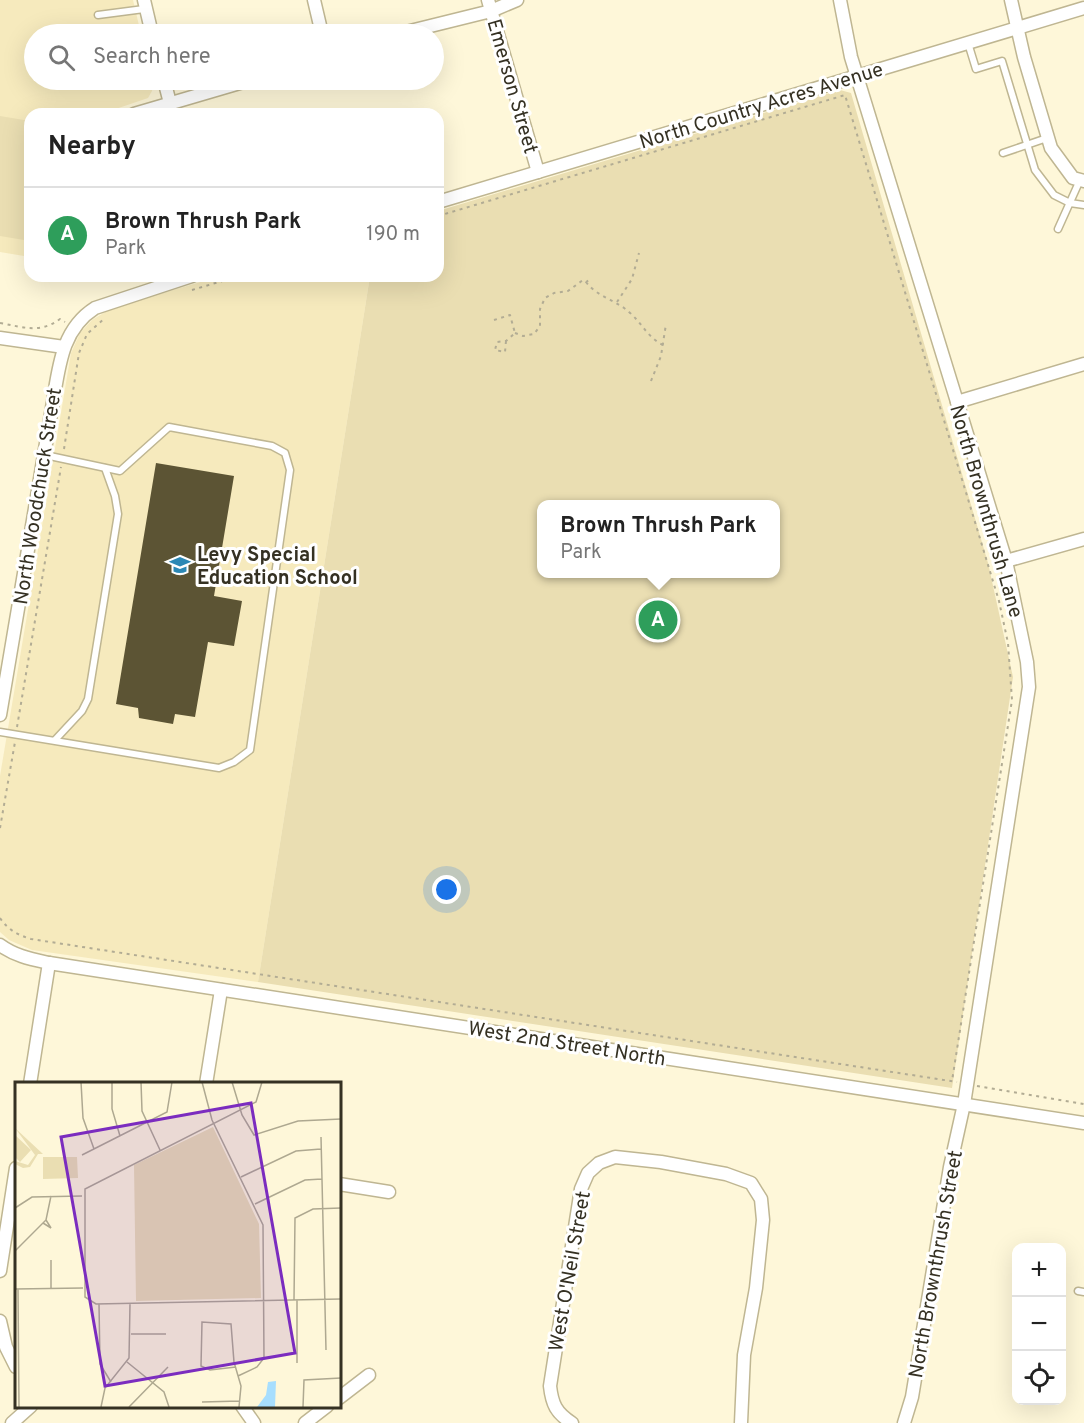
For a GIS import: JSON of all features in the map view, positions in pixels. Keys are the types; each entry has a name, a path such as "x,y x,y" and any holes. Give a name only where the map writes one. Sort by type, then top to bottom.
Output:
{"street":[{"path":"314,0 320,24"},
{"path":"431,24 517,0"},
{"name":"North Brownthrush Lane","path":"840,0 857,76 1006,561 1027,662 1029,687 964,1104"},
{"path":"1011,0 1028,70 1051,147 1073,178 1082,180"},
{"path":"144,4 149,24"},
{"name":"Emerson Street","path":"490,6 538,172"},
{"name":"North Country Acres Avenue","path":"444,200 1084,8"},
{"path":"167,90 170,103"},
{"path":"154,108 215,90"},
{"path":"0,338 64,347 74,327 84,315 110,301 172,282"},
{"name":"North Woodchuck Street","path":"0,715 52,402 64,347"},
{"path":"957,402 1084,364"},
{"path":"1006,561 1084,539"},
{"path":"0,945 10,952 50,963 30,1082"},
{"name":"West 2nd Street North","path":"50,963 1084,1123"},
{"path":"206,1082 221,990"},
{"name":"North Brownthrush Street","path":"904,1423 912,1397 950,1167 964,1104"},
{"name":"West O'Neil Street","path":"572,1423 564,1418 552,1403 550,1386 581,1189 588,1173 599,1163 615,1157 661,1162 726,1174 751,1183 761,1199 763,1220 756,1288 744,1355 741,1423"},
{"path":"0,1271 15,1174"},
{"path":"340,1184 389,1192"},
{"path":"0,1321 6,1347 15,1365"},
{"path":"340,1397 369,1375"},
{"path":"12,1423 30,1408"},
{"path":"243,1408 254,1423"},
{"path":"305,1423 326,1408"}],"lane":[{"path":"98,15 144,4"},
{"path":"968,43 976,69 1002,62 1035,170 1054,195 1070,203 1084,205"},
{"path":"1003,153 1048,137"},
{"path":"1058,229 1082,180"},
{"path":"0,732 219,768 234,762 250,750 290,470 285,453 272,446 169,427 120,471 45,455"},
{"path":"55,740 82,711 88,699 118,514 115,496 105,468"}],"path":[{"path":"444,214 845,95 999,601 1008,643 1012,700 952,1081"},
{"path":"616,303 632,279 639,253"},
{"path":"515,333 523,336 534,334 540,326 540,309 545,298 554,292 568,291 583,280 586,282 591,279"},
{"path":"182,293 218,282"},
{"path":"586,282 598,294 631,313 651,338 663,345"},
{"path":"494,320 510,315 515,333"},
{"path":"0,828 79,353 87,334 98,322 106,318"},
{"path":"0,323 40,329 51,326 60,319 87,334"},
{"path":"651,381 658,365 666,324"},
{"path":"506,340 505,352 495,350 497,342 506,340 515,333"},
{"path":"0,918 4,925 17,935 31,939 952,1081 1084,1104"}],"shaded area":[{"path":"0,0 133,0 139,24 24,24 24,90 152,91 148,98 119,108 24,108 24,256 0,252"},
{"path":"840,90 851,93 988,563 1013,677 952,1088 258,982 369,282 444,282 444,209"},
{"path":"0,116 24,120 24,240 0,236"},
{"name":"Levy Special Education School","path":"201,282 369,282 258,982 32,950 9,940 0,932 0,776 71,353 80,333 92,320 112,308"}],"building":[{"path":"156,463 234,476 214,596 242,601 234,646 208,642 195,717 175,714 173,724 139,718 138,708 116,704"}],"place":[{"name":"Levy Special Education School","path":"180,565"},
{"name":"Brown Thrush Park","path":"658,620"}]}
